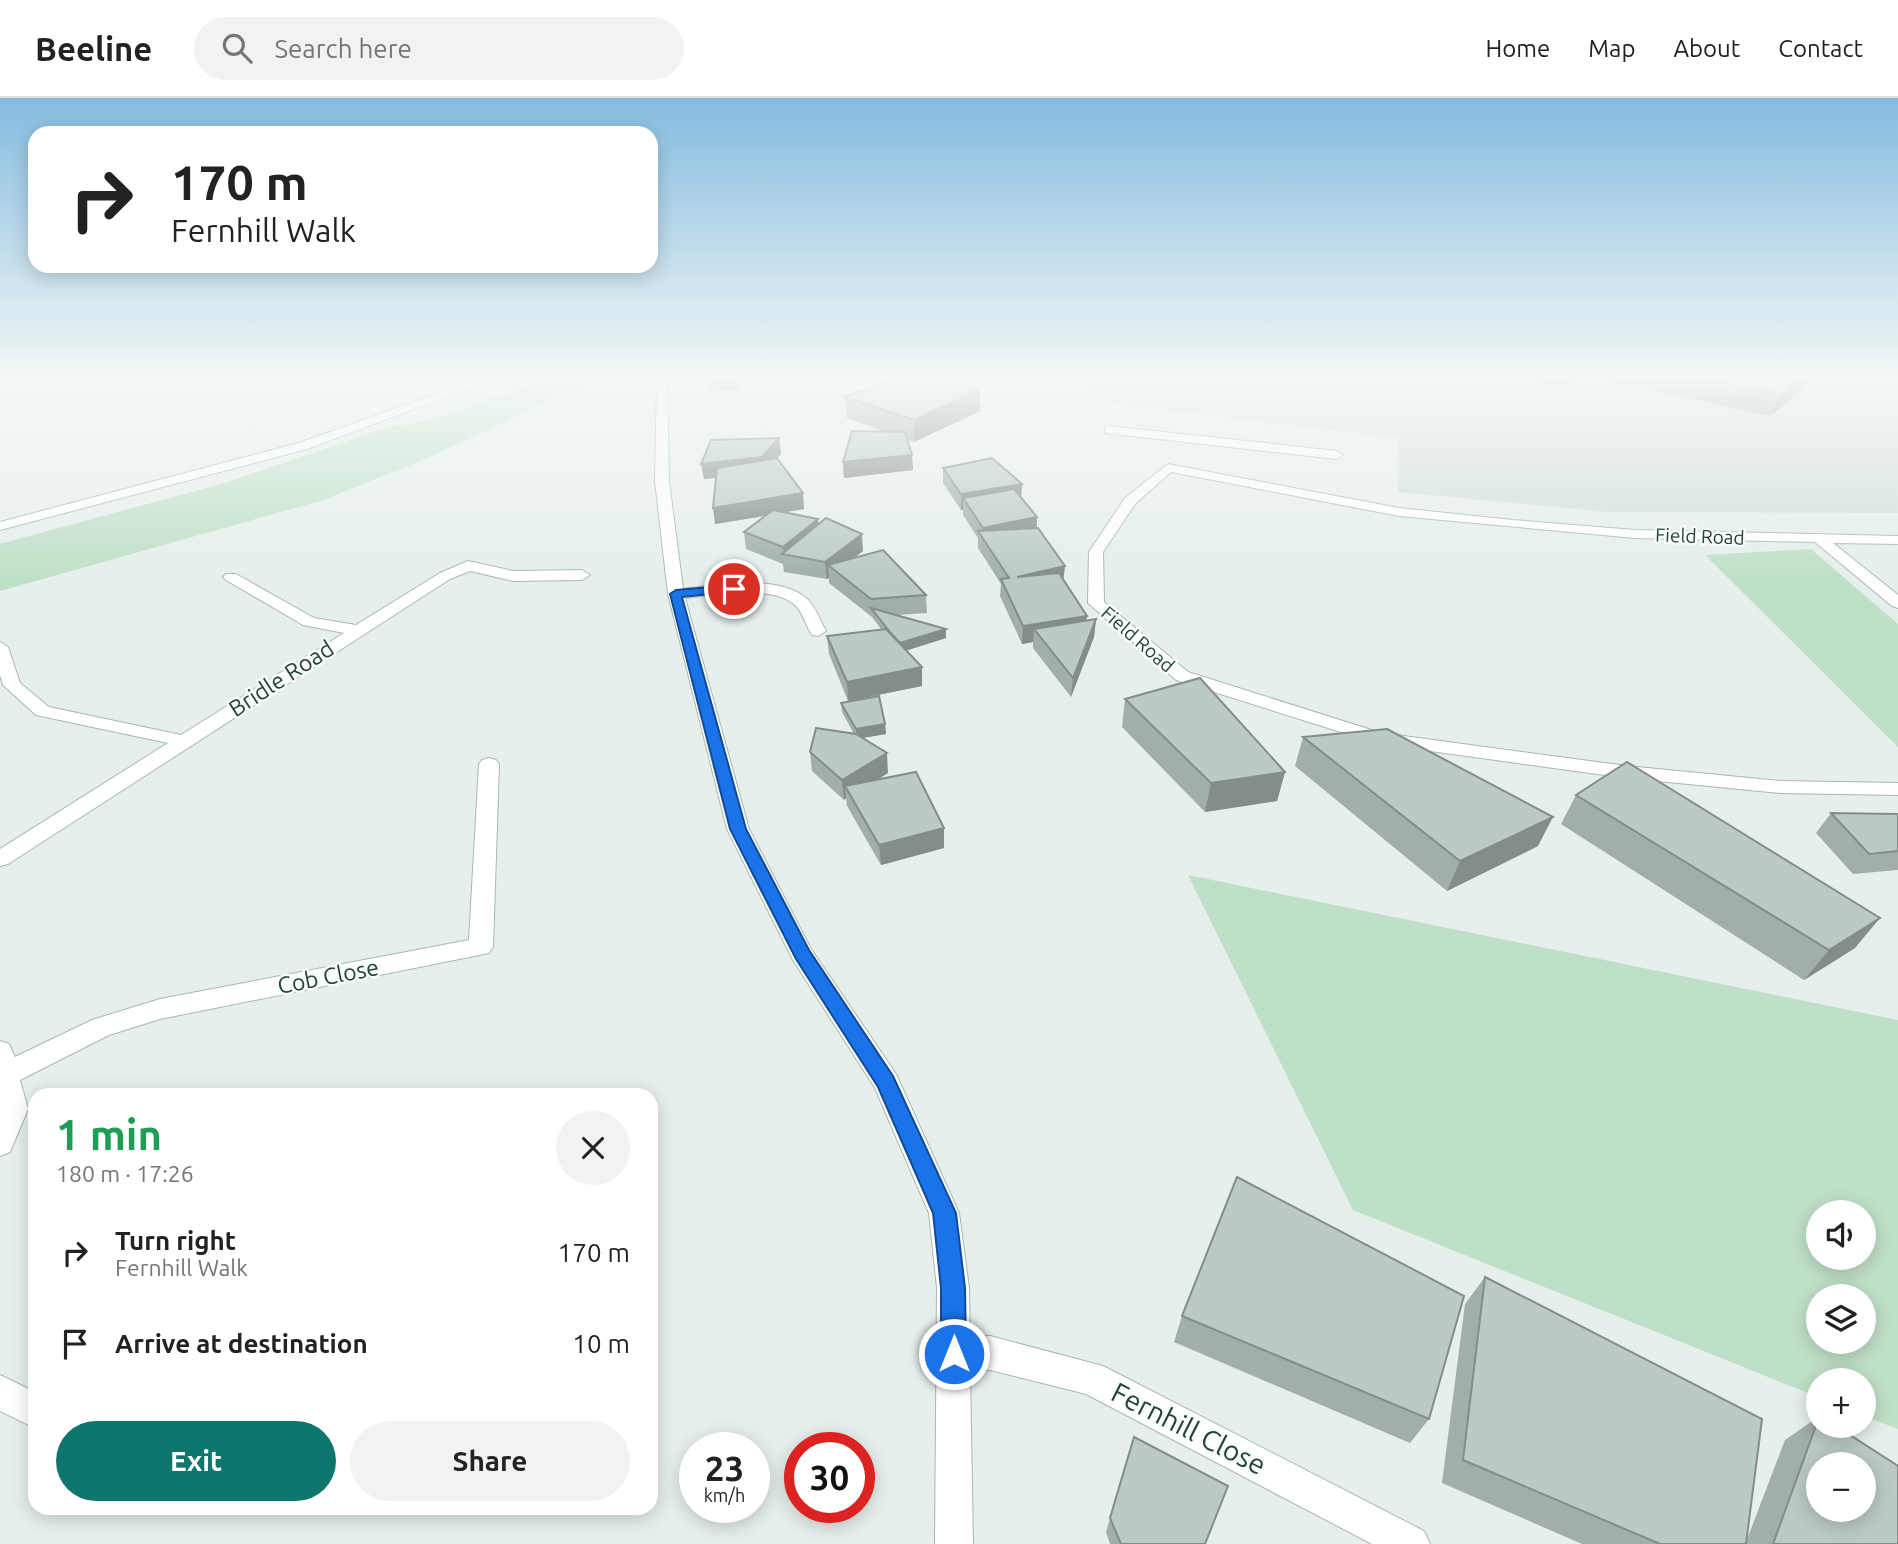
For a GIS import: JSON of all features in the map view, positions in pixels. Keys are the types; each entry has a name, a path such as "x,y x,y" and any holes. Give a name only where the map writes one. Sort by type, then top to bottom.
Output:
{"street":[{"path":"0,526 307,444"},
{"path":"662,444 662,481 676,594 738,829 802,954 886,1082 944,1213 953,1288 954,1544"},
{"path":"1148,444 1174,454 1337,455"},
{"name":"Field Road","path":"1898,540 1635,534 1424,515 1174,454 1130,500 1096,552 1096,603 1182,677 1379,738 1627,772 1780,787 1898,789"},
{"path":"1818,538 1898,603"},
{"name":"Bridle Road","path":"0,859 444,576 468,566 513,576 582,575"},
{"path":"231,577 309,622 357,630"},
{"path":"676,594 734,589 776,591 801,602 818,631"},
{"path":"0,647 12,685 43,711 183,741"},
{"name":"Cob Close","path":"3,1063 101,1027 160,1009 481,947 489,764"},
{"path":"0,1143 14,1109 3,1063"},
{"name":"Fernhill Close","path":"954,1354 990,1353 1091,1378 1411,1544"},
{"path":"0,1392 28,1407"}],"shaded area":[{"path":"1399,444 1898,444 1898,513 1607,512 1398,492"}],"green space":[{"path":"337,444 456,444 323,500 0,591 0,544 225,483"},
{"path":"1811,549 1898,624 1898,747 1705,555"},
{"path":"1188,875 1898,1020 1898,1429 1876,1421 1876,1368 1806,1368 1806,1392 1353,1210"}],"building":[{"path":"709,444 773,444 762,457 701,464"},
{"path":"848,444 909,444 912,455 843,462"},
{"path":"777,458 803,493 713,508 717,468"},
{"path":"992,458 1022,484 961,494 943,468"},
{"path":"1014,489 1037,517 983,528 963,498"},
{"path":"773,510 818,519 783,547 744,532"},
{"path":"826,518 862,534 825,562 782,554"},
{"path":"1038,528 1065,566 1017,577 1059,573 1087,616 1023,626 1001,579 1009,578 978,531"},
{"path":"883,550 926,595 871,599 828,565"},
{"path":"871,608 946,629 900,643"},
{"path":"1096,619 1073,678 1034,629"},
{"path":"886,629 922,667 847,682 827,636"},
{"path":"1200,678 1285,772 1211,783 1125,699"},
{"path":"879,696 885,724 856,729 841,703"},
{"path":"816,728 856,734 887,753 842,780 810,752"},
{"path":"1387,729 1553,817 1460,861 1303,737"},
{"path":"1627,762 1880,918 1829,950 1576,795"},
{"path":"916,772 944,828 879,845 845,786"},
{"path":"1831,813 1898,814 1898,851 1869,854"},
{"path":"1237,1177 1464,1296 1429,1419 1182,1316"},
{"path":"1485,1277 1762,1419 1746,1544 1660,1544 1463,1460"},
{"path":"1134,1437 1228,1486 1205,1544 1121,1544 1110,1518"},
{"path":"1811,1438 1855,1438 1898,1466 1898,1544 1773,1544 1806,1453 1806,1522 1876,1522 1876,1452 1806,1452"}],"route":[{"path":"734,589 676,594 738,829 802,954 886,1082 929,1173 944,1213 953,1288 954,1354"}]}
